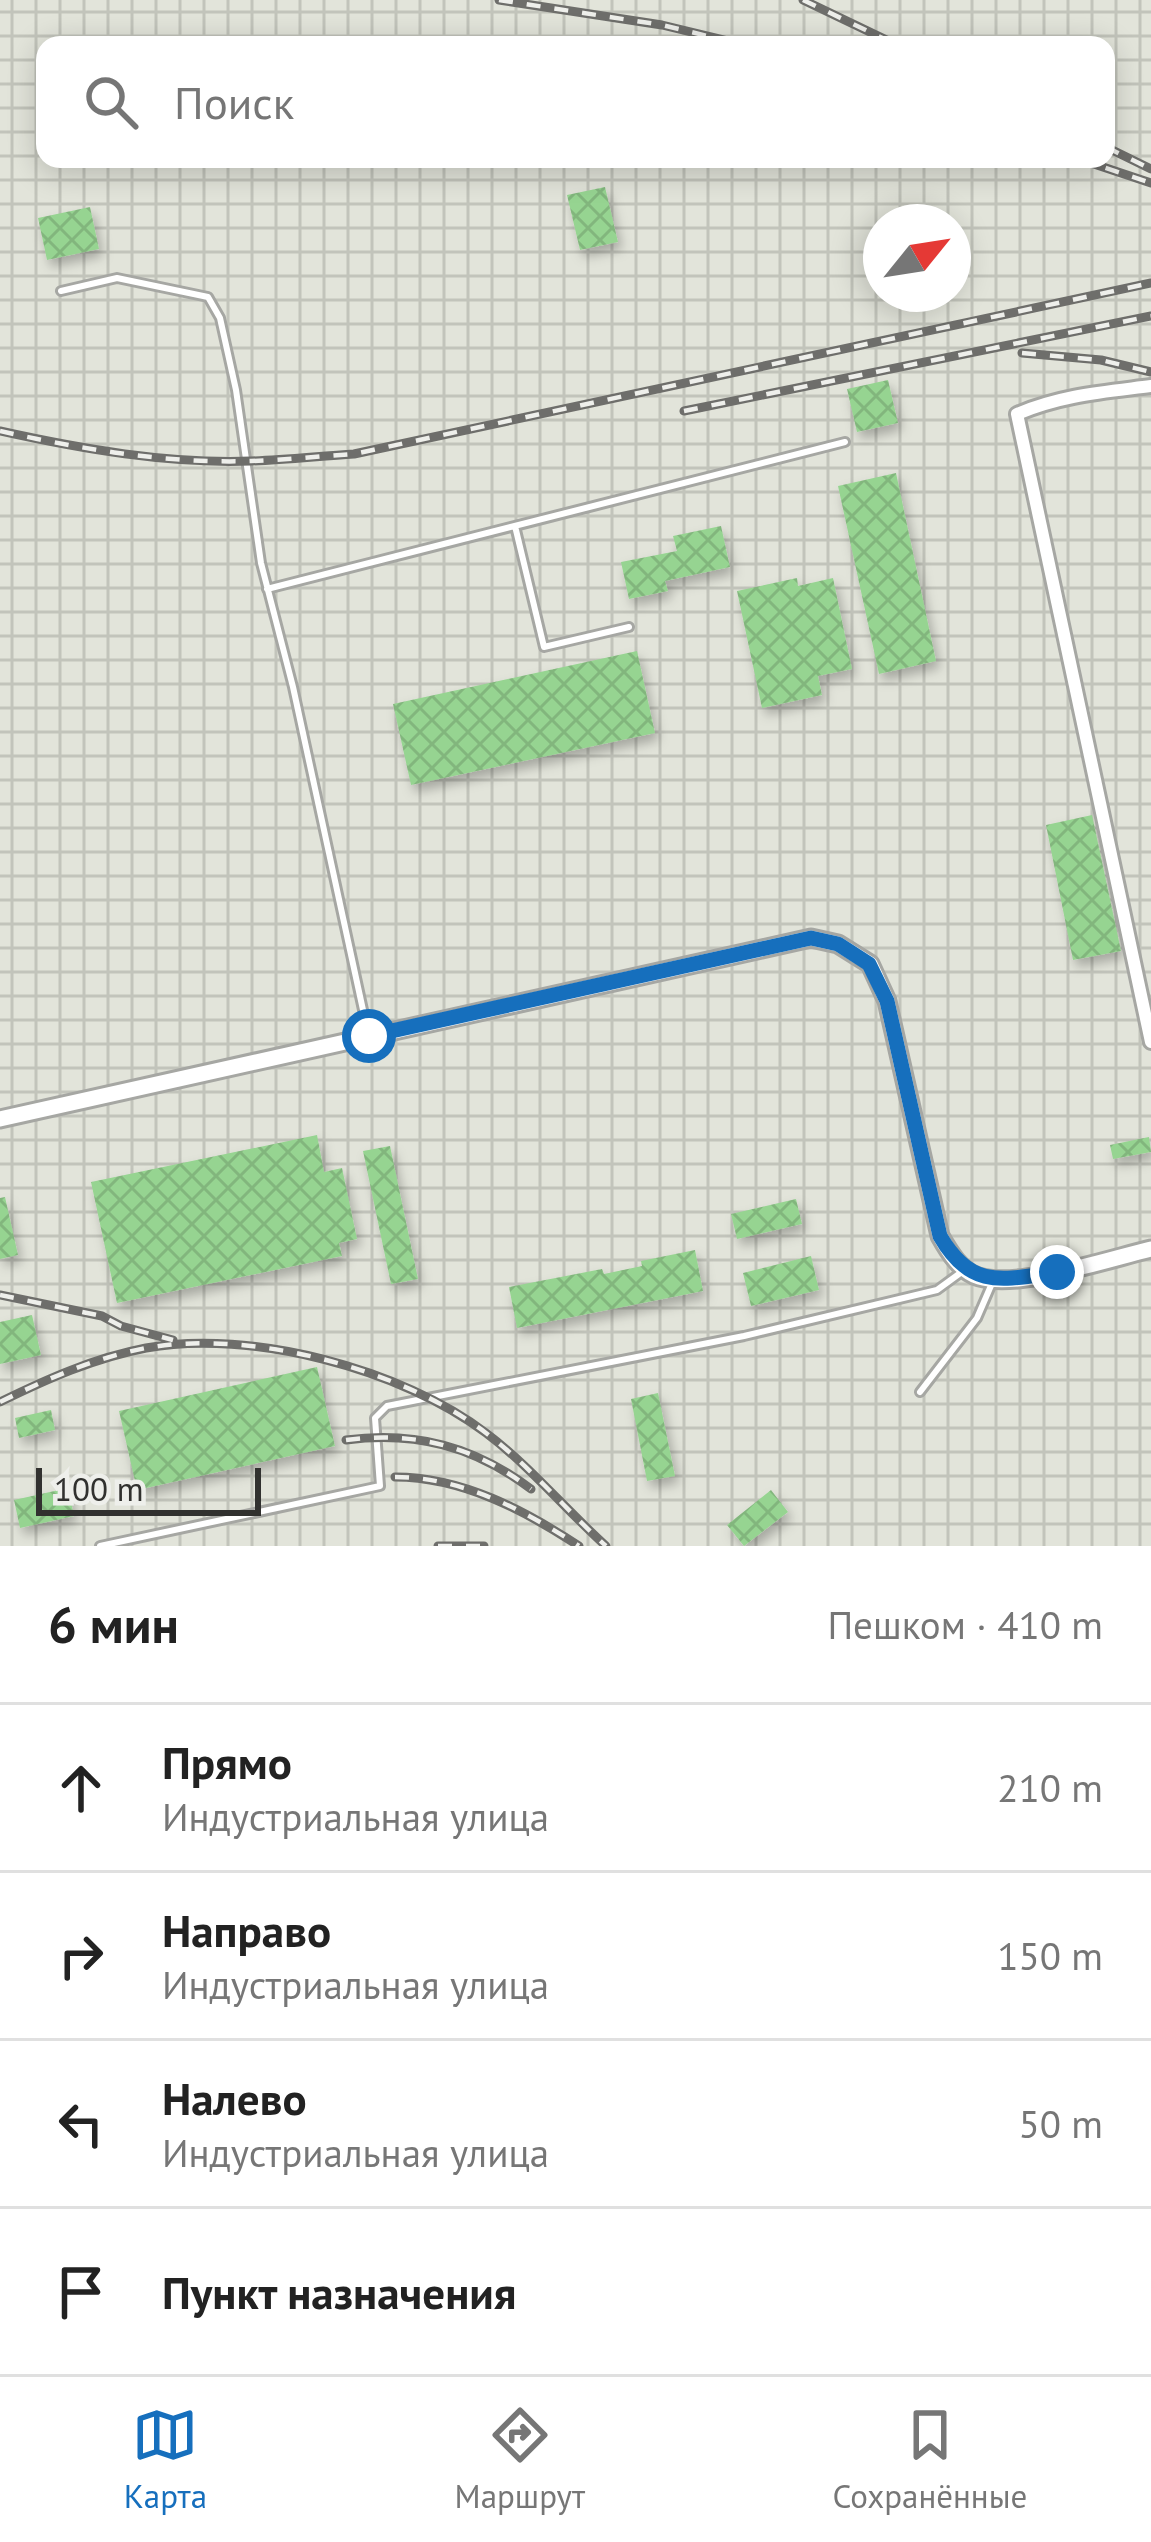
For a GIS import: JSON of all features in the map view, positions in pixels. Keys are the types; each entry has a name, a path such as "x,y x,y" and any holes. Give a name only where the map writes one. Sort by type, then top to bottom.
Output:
{"street":[{"path":"1151,386 1088,392 1046,401 1017,414 1151,1042"},
{"path":"0,1118 811,938 838,944 869,964 887,1001 940,1236 954,1259 977,1277 994,1278 1057,1272 1151,1249"}],"lane":[{"path":"61,291 117,278 208,296 220,318 268,589 369,1036"},
{"path":"268,589 844,442"},
{"path":"515,526 544,647 629,627"},
{"path":"100,1546 380,1486 375,1418 387,1406 744,1336 937,1290 966,1269"},
{"path":"920,1392 977,1318 994,1278"}],"shaded area":[{"path":"0,0 1151,0 1151,1546 0,1546"}],"building":[{"path":"605,187 618,242 580,250 567,195"},
{"path":"90,207 99,249 47,260 38,218"},
{"path":"888,380 898,423 857,432 847,389"},
{"path":"896,473 936,661 879,674 838,486"},
{"path":"721,526 730,567 665,581 668,591 629,599 621,562 677,551 673,536"},
{"path":"797,578 798,586 833,578 852,669 818,676 822,695 762,708 737,591"},
{"path":"637,651 655,733 411,785 393,704"},
{"path":"1092,815 1121,951 1073,960 1046,825"},
{"path":"317,1135 324,1172 342,1168 357,1239 339,1243 342,1256 117,1303 91,1182"},
{"path":"1149,1137 1151,1152 1113,1159 1110,1145"},
{"path":"390,1146 418,1279 391,1284 363,1151"},
{"path":"5,1197 18,1255 0,1259 0,1198"},
{"path":"796,1199 802,1224 737,1239 731,1214"},
{"path":"695,1250 703,1291 517,1328 509,1287 602,1269 604,1274"},
{"path":"811,1256 819,1290 751,1306 743,1273"},
{"path":"32,1315 41,1355 0,1364 0,1322"},
{"path":"317,1367 335,1446 137,1490 119,1411"},
{"path":"658,1393 675,1476 647,1481 631,1399"},
{"path":"51,1410 55,1430 19,1438 15,1418"},
{"path":"68,1488 74,1516 20,1528 14,1500"},
{"path":"771,1490 788,1512 744,1546 727,1525"}],"railway":[{"path":"499,0 708,36"},
{"path":"803,0 878,36"},
{"path":"1115,151 1151,169"},
{"path":"1106,168 1151,183"},
{"path":"0,431 156,458 251,461 354,454 1151,283"},
{"path":"684,411 1151,316"},
{"path":"1022,353 1101,360 1151,372"},
{"path":"0,1295 102,1316 173,1340"},
{"path":"0,1402 71,1370 146,1348 232,1344 324,1359 412,1390 452,1410 518,1460 606,1546"},
{"path":"346,1440 396,1438 443,1445 488,1462 531,1489"},
{"path":"395,1477 468,1489 579,1546"},
{"path":"438,1546 484,1546"}],"route":[{"path":"369,1036 811,938 838,944 869,964 887,1001 940,1236 954,1259 977,1277 1057,1272"}]}
